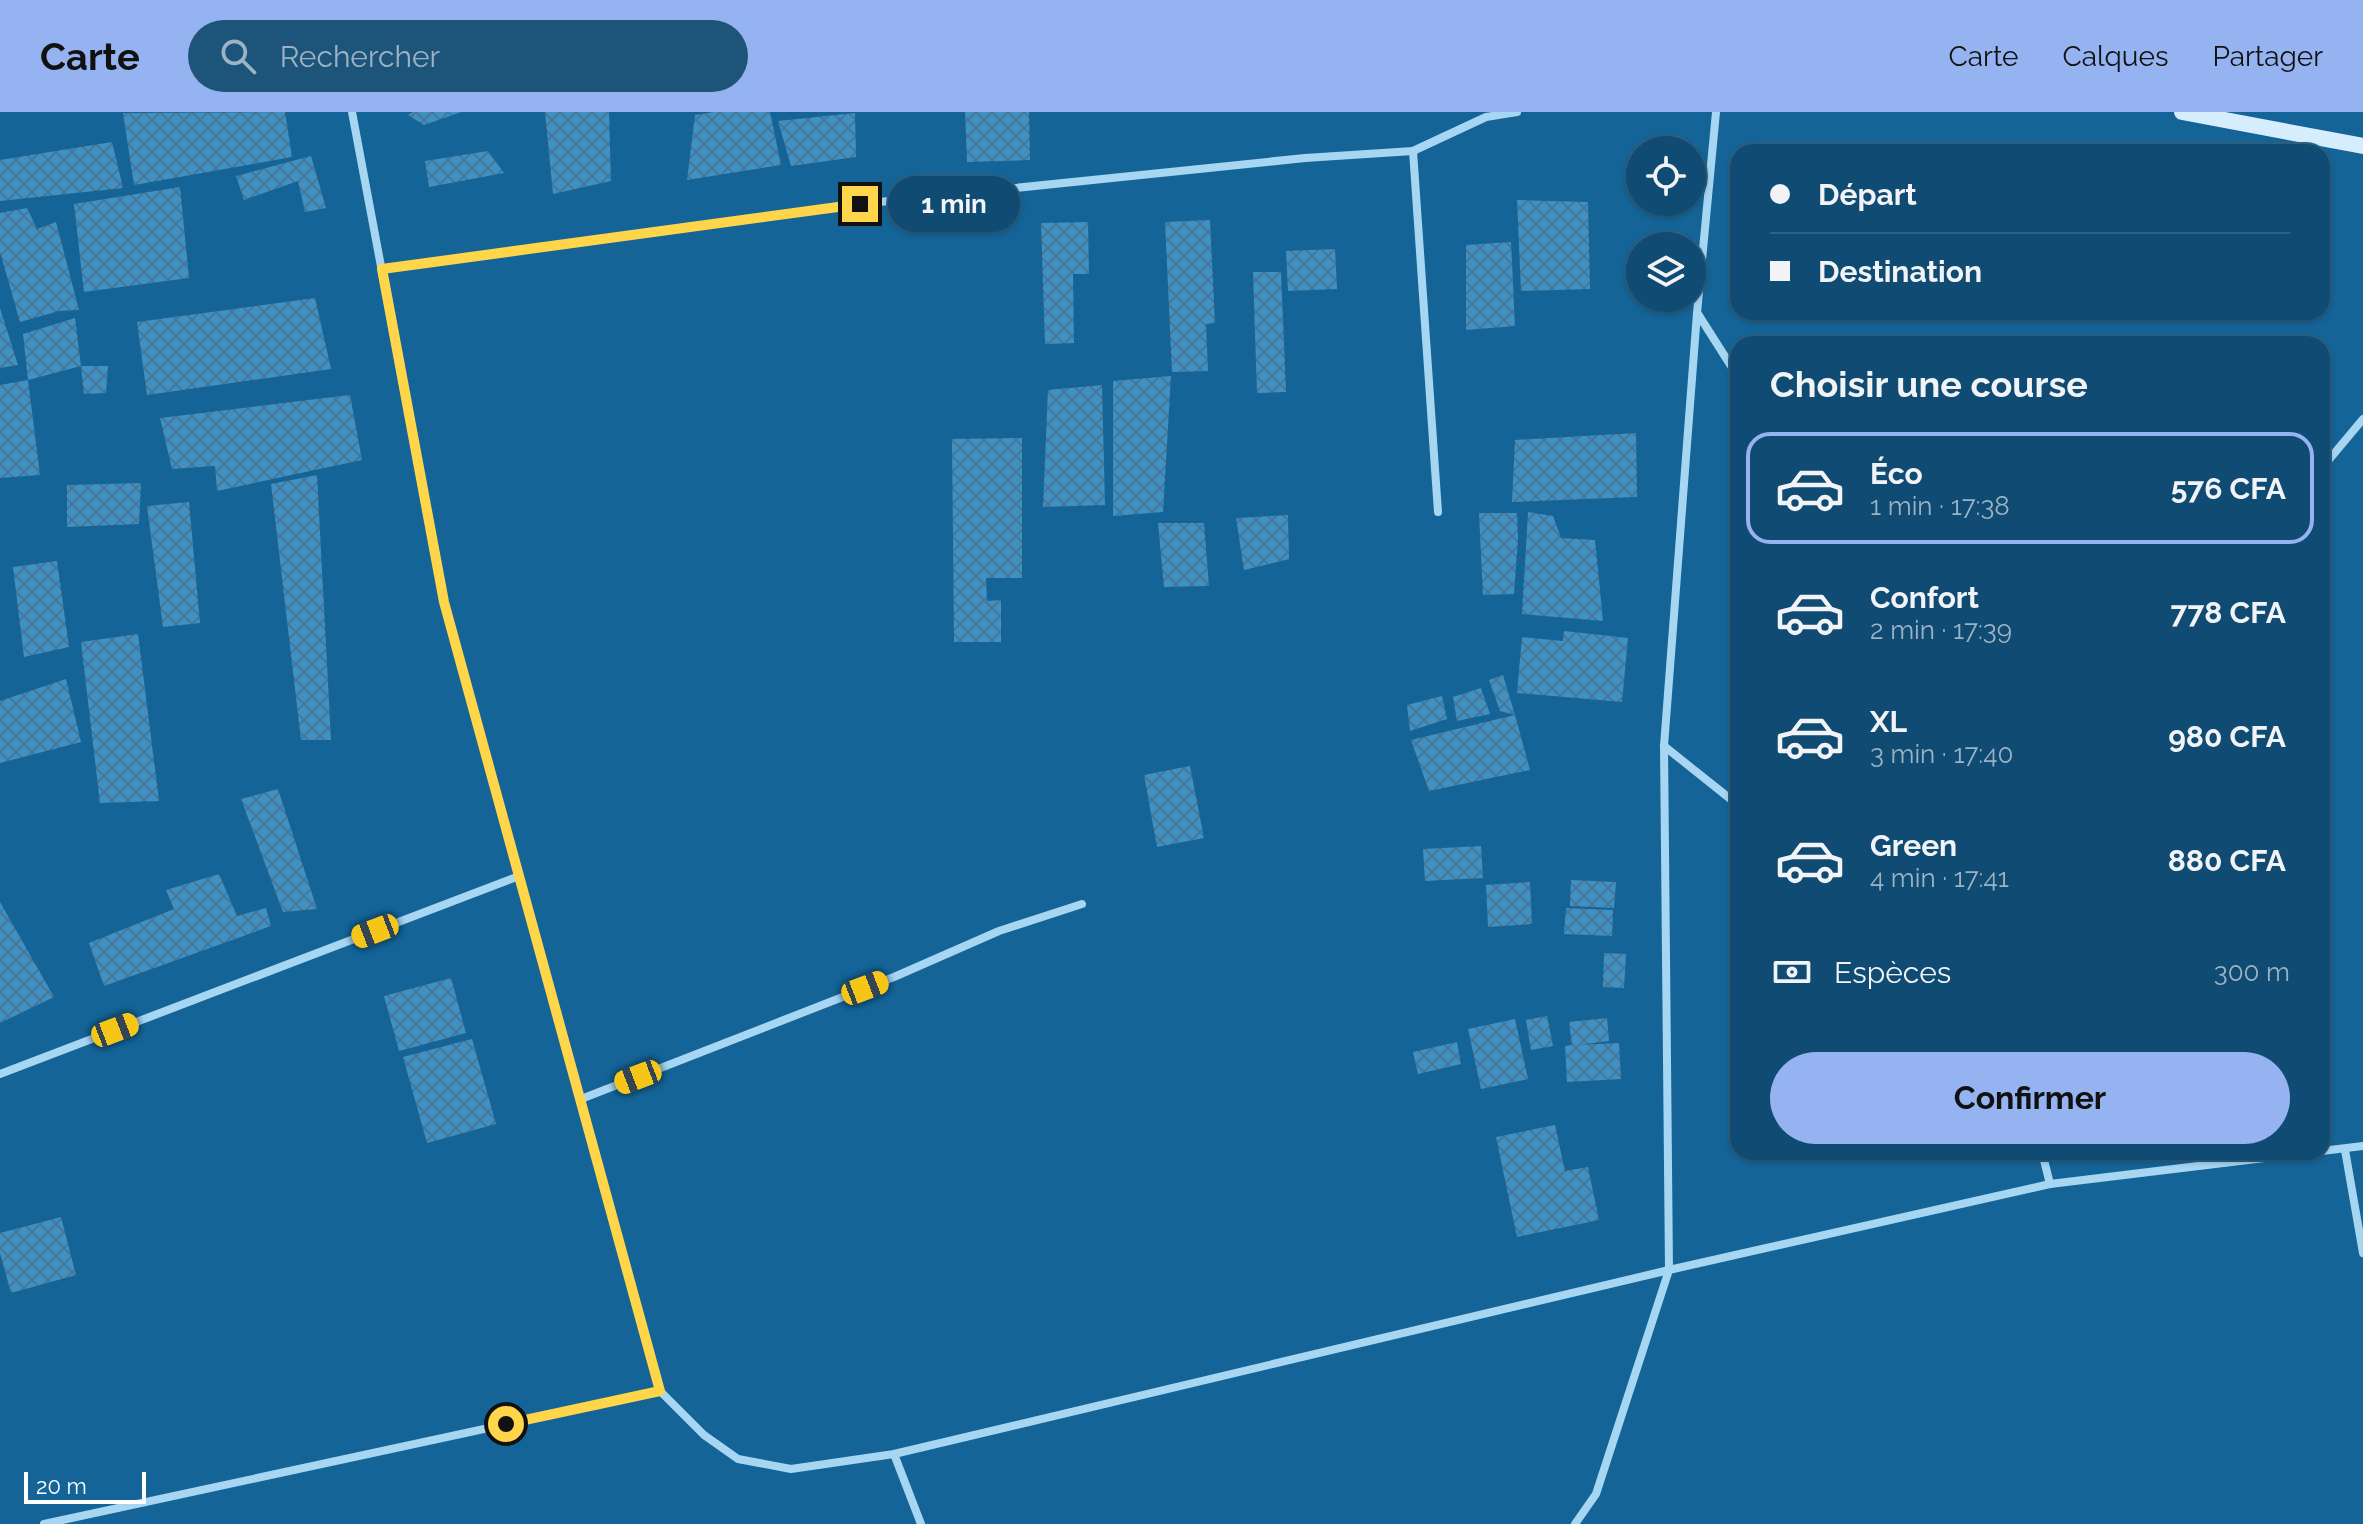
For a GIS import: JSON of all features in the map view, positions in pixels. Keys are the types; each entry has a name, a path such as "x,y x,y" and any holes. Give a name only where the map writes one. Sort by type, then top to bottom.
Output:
{"street":[{"path":"352,112 444,602 660,1391 704,1435 738,1459 791,1469 894,1454 1669,1270 2050,1184 2258,1160"},
{"path":"382,269 860,204 1305,158 1413,151 1486,117 1517,112"},
{"path":"1575,1524 1596,1494 1669,1270 1664,746 1697,313 1716,112"},
{"path":"2182,112 2363,146"},
{"path":"1413,151 1438,512"},
{"path":"1697,313 1730,365"},
{"path":"2330,458 2363,419"},
{"path":"1664,746 1730,799"},
{"path":"0,1074 519,876"},
{"path":"581,1099 894,977 999,931 1082,904"},
{"path":"2330,1152 2363,1146"},
{"path":"2345,1150 2363,1253"},
{"path":"2044,1160 2050,1184"},
{"path":"44,1524 660,1391"},
{"path":"894,1454 921,1524"}],"building":[{"path":"285,112 292,157 134,185 123,113"},
{"path":"413,112 461,112 424,125 408,115"},
{"path":"545,112 609,112 611,181 553,194"},
{"path":"770,112 781,165 687,180 695,115"},
{"path":"965,112 1029,112 1030,160 967,162"},
{"path":"855,113 856,157 791,166 778,121"},
{"path":"112,142 123,188 0,201 0,160"},
{"path":"488,151 504,173 429,187 425,161"},
{"path":"311,156 326,208 305,212 298,181 244,200 236,176"},
{"path":"180,187 189,278 84,292 74,204"},
{"path":"1517,200 1588,202 1590,289 1521,291"},
{"path":"27,208 37,229 56,222 79,310 59,311 20,322 0,252 0,213"},
{"path":"1210,220 1215,323 1206,324 1208,371 1172,372 1165,222"},
{"path":"1088,222 1089,274 1073,274 1074,343 1045,344 1041,223"},
{"path":"1511,242 1515,326 1466,330 1466,245"},
{"path":"1335,249 1337,289 1288,291 1286,251"},
{"path":"1253,272 1281,272 1286,392 1257,393"},
{"path":"315,298 331,369 147,395 137,322"},
{"path":"0,308 18,365 0,368"},
{"path":"75,318 81,366 28,380 23,334"},
{"path":"81,366 108,366 106,393 84,394"},
{"path":"1171,376 1163,512 1113,516 1113,381"},
{"path":"28,380 40,475 0,478 0,385"},
{"path":"1102,385 1105,505 1043,507 1048,390"},
{"path":"350,395 362,460 217,491 215,466 172,469 160,418"},
{"path":"1636,433 1637,497 1512,502 1515,440"},
{"path":"1022,438 1022,578 986,578 987,601 1001,600 1001,642 954,642 952,439"},
{"path":"317,475 331,740 301,740 271,484"},
{"path":"141,483 139,524 67,527 67,485"},
{"path":"189,502 200,623 163,627 147,506"},
{"path":"1528,512 1553,516 1561,538 1595,540 1603,621 1522,614"},
{"path":"1479,513 1517,513 1514,594 1483,595"},
{"path":"1288,515 1289,559 1244,570 1236,518"},
{"path":"1158,523 1204,523 1209,586 1164,587"},
{"path":"57,561 69,647 24,657 13,567"},
{"path":"1564,631 1628,638 1622,702 1517,693 1522,637 1563,641"},
{"path":"138,634 159,801 100,803 81,642"},
{"path":"1503,675 1515,715 1500,711 1489,680"},
{"path":"66,679 81,742 0,763 0,701"},
{"path":"1481,688 1490,714 1457,721 1453,697"},
{"path":"1442,696 1447,719 1410,731 1407,705"},
{"path":"1515,715 1530,770 1429,791 1411,740"},
{"path":"1190,766 1204,838 1157,847 1144,775"},
{"path":"278,789 317,909 283,912 241,799"},
{"path":"1481,846 1483,878 1425,881 1423,849"},
{"path":"219,874 237,916 266,908 271,926 104,986 89,943 174,909 166,890"},
{"path":"1571,880 1616,882 1614,908 1570,906"},
{"path":"1530,882 1532,924 1488,927 1486,885"},
{"path":"0,902 54,997 0,1023"},
{"path":"1566,908 1613,910 1612,936 1564,934"},
{"path":"1604,953 1626,954 1624,988 1603,987"},
{"path":"451,978 466,1033 399,1051 384,996"},
{"path":"1547,1016 1553,1046 1531,1050 1526,1020"},
{"path":"1607,1018 1609,1041 1578,1045 1619,1043 1621,1079 1567,1082 1565,1046 1572,1045 1569,1022"},
{"path":"1515,1019 1528,1079 1481,1089 1468,1029"},
{"path":"472,1039 496,1124 427,1143 403,1057"},
{"path":"1457,1042 1461,1064 1418,1074 1413,1052"},
{"path":"1555,1125 1565,1171 1588,1167 1599,1220 1517,1237 1496,1137"},
{"path":"61,1217 76,1275 11,1293 0,1253 0,1233"}],"route":[{"path":"506,1424 660,1391 444,602 382,269 860,204"}]}
